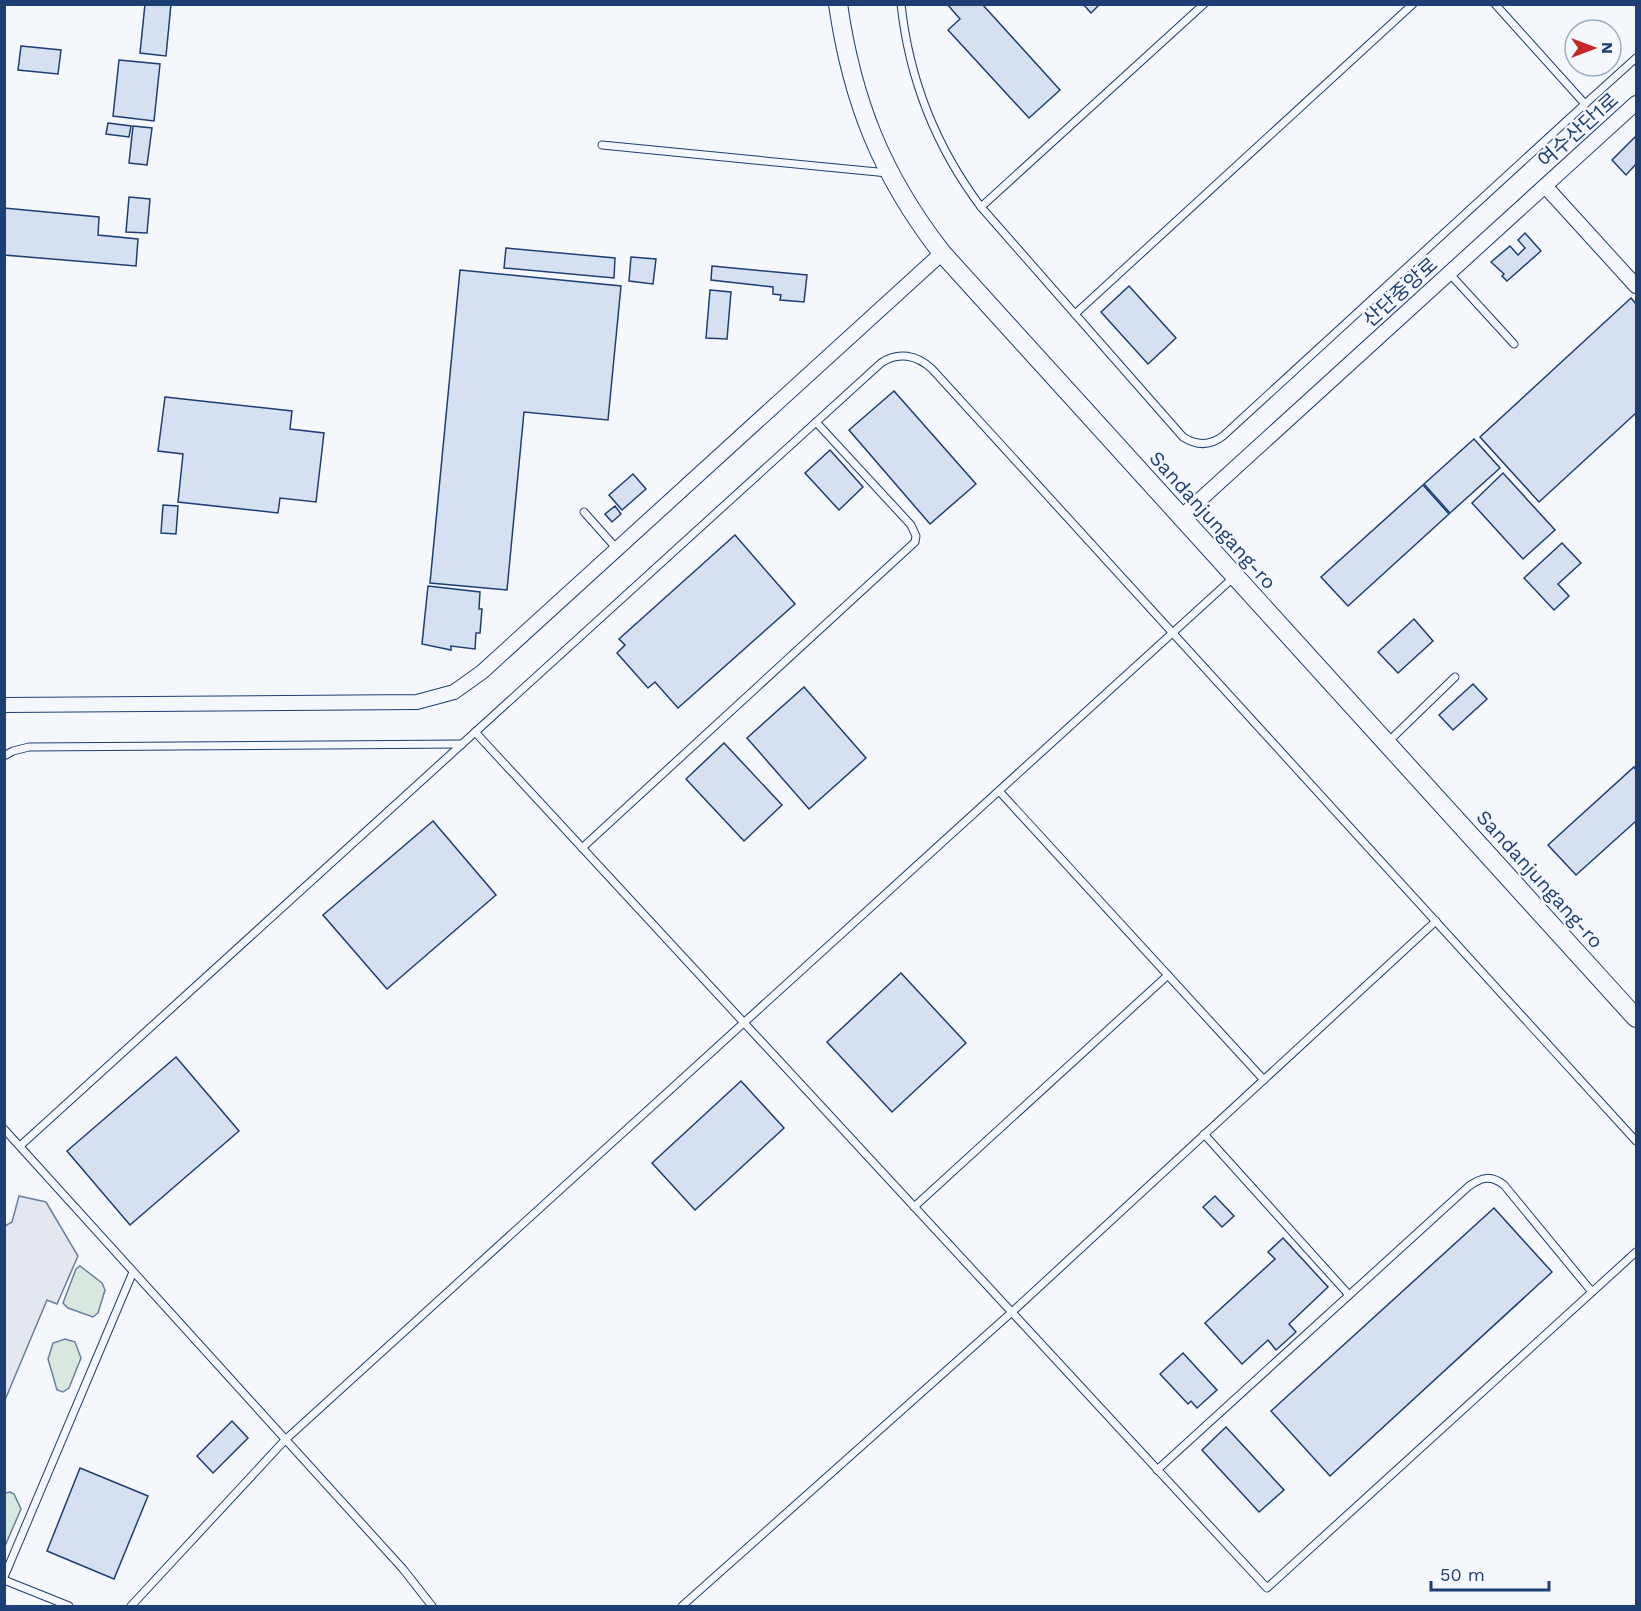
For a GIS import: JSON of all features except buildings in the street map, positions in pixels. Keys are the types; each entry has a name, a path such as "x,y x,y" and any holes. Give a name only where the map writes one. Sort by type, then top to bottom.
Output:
{"street":[{"name":"Sandanjungang-ro","path":"838,4 856,95 888,173 909,208 942,253 1636,1018"},
{"name":"여수산단1로","path":"1545,186 1636,103"},
{"name":"산단중앙로","path":"1180,518 1545,186"},
{"path":"1545,186 1636,286"},
{"path":"4,705 431,700 454,692 478,676 942,253"}],"lane":[{"path":"901,4 906,46 922,100 949,159 981,207 1183,437 1198,443 1213,442 1636,58"},
{"path":"981,207 1204,4"},
{"path":"1075,314 1413,4"},
{"path":"1496,4 1585,104"},
{"path":"602,146 888,173"},
{"path":"1449,273 1514,344"},
{"path":"20,1146 885,360 902,355 921,361 932,369 1636,1141"},
{"path":"582,848 915,542 916,536 911,525 816,422"},
{"path":"584,512 617,549"},
{"path":"131,1606 285,1440 1234,577"},
{"path":"1386,744 1455,677"},
{"path":"475,732 1267,1588 1636,1252"},
{"path":"4,756 29,747 462,744"},
{"path":"999,791 1264,1080"},
{"path":"682,1606 1012,1312 1436,921"},
{"path":"914,1207 1168,975"},
{"path":"4,1129 403,1569 432,1606"},
{"path":"1204,1134 1349,1295"},
{"path":"1157,1470 1469,1186 1486,1178 1504,1185 1592,1292"},
{"path":"69,1606 4,1578 134,1272"}],"shaded area":[{"path":"19,1196 46,1202 78,1256 57,1304 47,1300 5,1400 5,1226 12,1222"},
{"path":"80,1266 102,1283 105,1290 98,1313 93,1317 68,1308 63,1303 76,1269"},
{"path":"65,1339 75,1342 81,1358 69,1388 63,1392 57,1390 48,1359 53,1343"},
{"path":"5,1493 14,1494 21,1509 5,1546"}]}
